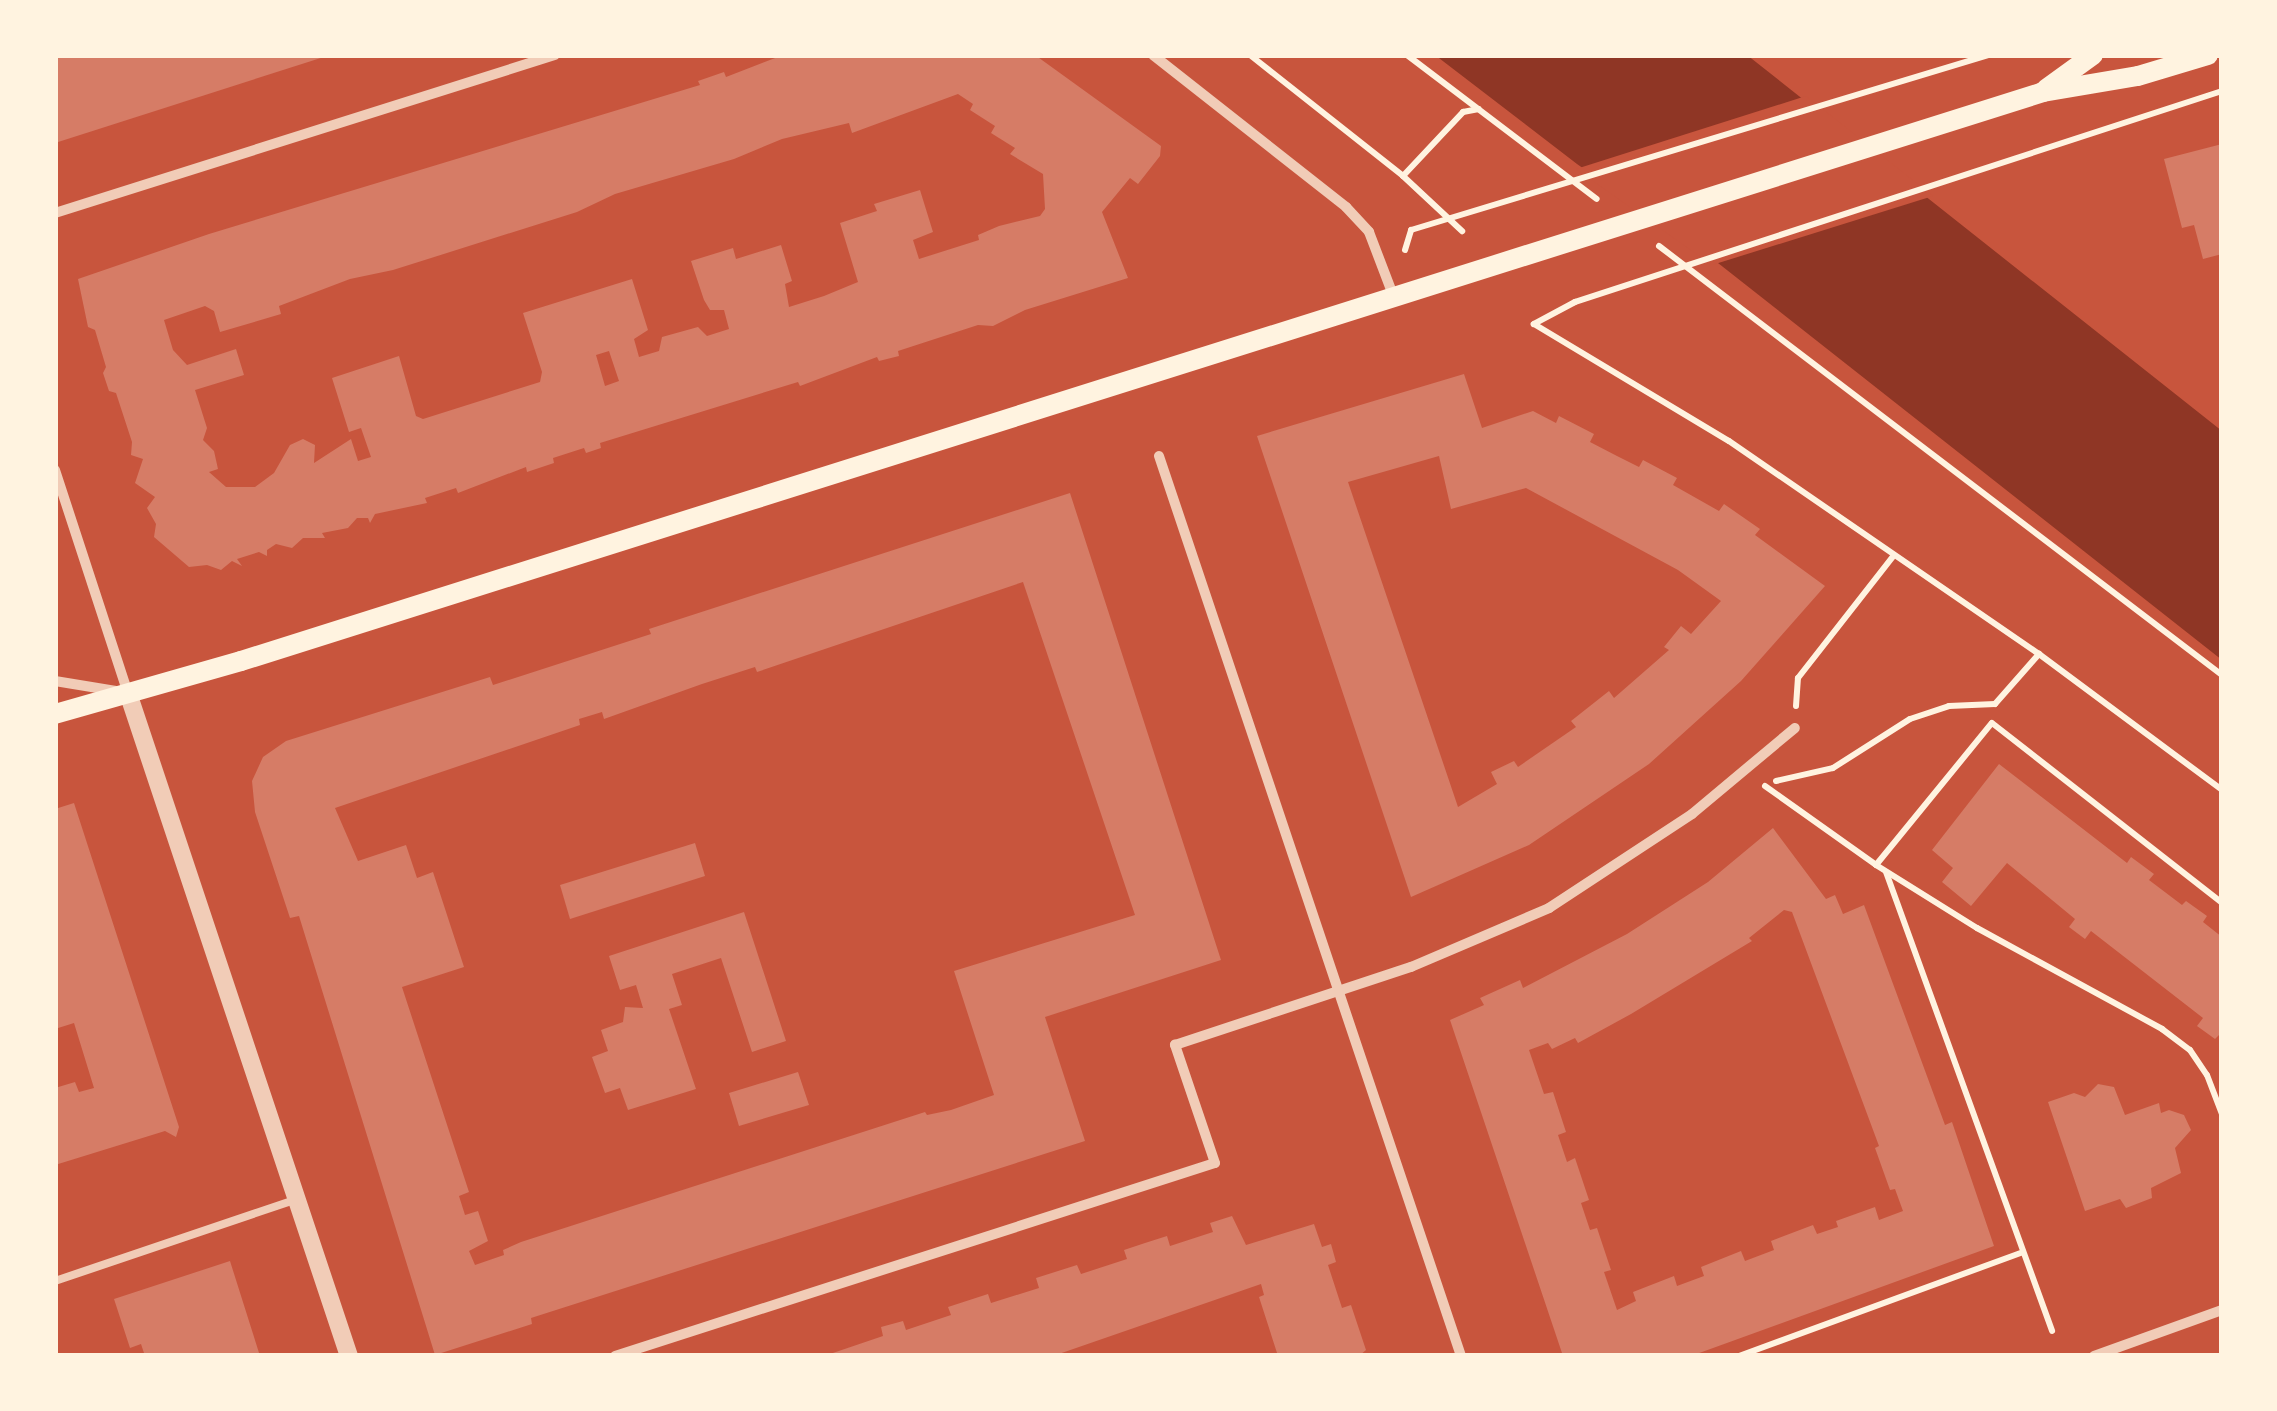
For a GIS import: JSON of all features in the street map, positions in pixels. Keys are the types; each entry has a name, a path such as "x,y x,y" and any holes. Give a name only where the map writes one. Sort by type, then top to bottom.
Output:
{"main road":[{"path":"2043,92 2093,55"},
{"path":"55,714 241,661 2043,92 2138,76 2208,55"}],"street":[{"path":"55,213 556,55"},
{"path":"1152,55 1346,207 1369,232 1392,295"},
{"path":"1159,456 1461,1356"},
{"path":"55,470 349,1356"},
{"path":"55,681 128,693"},
{"path":"614,1356 1215,1163 1176,1045 1456,950 1548,908 1692,814 1795,728"},
{"path":"2094,1356 2222,1310"}],"lane":[{"path":"55,1282 297,1198"}],"path":[{"path":"1250,55 1403,176 1462,231"},
{"path":"1407,55 1605,205"},
{"path":"1411,230 1988,55"},
{"path":"2222,91 1575,302 1534,324 1729,441 2039,654 2222,790"},
{"path":"1403,176 1464,112 1479,108"},
{"path":"1652,241 2222,675"},
{"path":"1795,728 1798,678 1894,555"},
{"path":"1764,784 1834,768 1923,715 1949,706 1995,704 2039,654"},
{"path":"1876,865 1992,723 2222,902"},
{"path":"1743,770 1876,865 1977,928 2162,1028 2190,1050 2207,1075 2222,1114"},
{"path":"1885,870 2052,1331"},
{"path":"1738,1356 2024,1252"}],"shaded area":[{"path":"1435,55 1747,55 2222,431 2222,660 1718,263 1577,164"}],"pier":[{"path":"1806,96 1933,196 1712,265 1576,169"}],"building":[{"path":"55,55 327,55 327,56 55,143"},
{"path":"783,55 1035,55 1161,146 1160,156 1138,184 1130,178 1102,212 1128,278 1025,310 993,326 978,325 898,351 899,356 879,361 877,357 800,386 798,382 600,443 601,448 586,453 584,448 553,458 554,463 527,472 526,467 458,493 456,488 425,498 427,503 375,514 370,523 368,518 357,518 348,528 322,533 325,538 303,538 292,548 276,544 267,550 267,556 259,552 237,559 242,566 232,561 221,570 207,565 189,567 154,537 156,524 147,508 155,497 135,483 143,459 131,455 132,442 116,393 109,391 103,373 106,367 95,330 88,327 78,279 209,234 700,85 698,81 724,72 726,77","holes":["958,94 973,104 970,110 995,126 991,133 1015,148 1010,154 1043,174 1045,209 1040,216 999,226 978,235 979,240 919,259 913,240 933,232 920,190 874,204 877,211 840,223 858,282 824,296 789,307 785,284 792,281 781,245 736,259 733,248 691,261 704,300 710,310 724,310 729,329 707,336 698,327 662,337 659,351 639,357 634,339 648,330 632,279 523,313 542,372 540,382 423,419 416,416 399,356 332,378 349,432 361,428 371,457 358,461 351,439 314,463 315,445 303,439 290,445 274,473 255,487 226,487 209,472 218,469 214,451 203,440 207,428 195,390 244,375 236,349 187,365 173,350 164,320 205,306 214,311 220,332 281,314 279,306 350,279 393,270 577,212 615,194 734,159 782,139 849,123 852,133","609,351 619,381 605,386 596,355"]},
{"path":"2222,144 2222,254 2203,259 2194,225 2182,228 2164,159"},
{"path":"1464,374 1482,428 1533,411 1556,423 1559,416 1594,434 1590,442 1639,467 1643,460 1677,478 1673,485 1719,511 1724,504 1760,529 1755,535 1825,586 1741,681 1649,764 1529,845 1411,897 1257,436","holes":["1439,456 1451,509 1526,488 1678,570 1721,601 1691,634 1681,626 1664,647 1669,650 1614,698 1609,691 1571,721 1576,727 1518,767 1514,761 1491,772 1497,784 1458,807 1348,482"]},
{"path":"1070,493 1221,960 1045,1017 1085,1141 531,1318 532,1324 435,1355 299,916 290,918 255,812 252,781 263,757 286,741 490,677 493,685 651,634 649,629","holes":["1023,582 1135,915 954,971 994,1095 951,1110 927,1115 925,1112 521,1242 503,1250 504,1255 475,1265 469,1251 488,1241 478,1211 465,1215 459,1196 469,1192 402,987 464,967 433,872 417,878 406,845 358,861 335,808 580,725 579,719 602,712 604,719 755,667 757,672"]},
{"path":"1999,764 2127,863 2131,857 2154,874 2149,880 2182,905 2186,901 2207,916 2203,922 2222,937 2222,1032 2215,1039 2197,1026 2203,1018 2091,931 2085,939 2069,927 2075,919 2007,863 1971,906 1942,882 1953,868 1932,850"},
{"path":"74,803 179,1127 176,1137 165,1131 55,1165 55,1088 75,1082 79,1092 94,1088 74,1023 55,1029 55,809"},
{"path":"1773,828 1826,899 1835,895 1843,914 1864,905 1945,1125 1952,1122 1994,1246 1691,1356 1563,1356 1450,1020 1484,1005 1480,998 1520,980 1523,988 1627,934 1708,882","holes":["1784,910 1792,912 1879,1146 1875,1148 1890,1190 1895,1189 1903,1211 1879,1220 1875,1207 1836,1221 1838,1227 1817,1234 1813,1225 1771,1241 1774,1250 1745,1261 1741,1251 1701,1267 1704,1276 1677,1286 1674,1276 1633,1292 1636,1301 1617,1310 1604,1272 1611,1270 1597,1228 1590,1230 1581,1203 1589,1200 1575,1158 1567,1162 1558,1135 1566,1132 1553,1092 1544,1094 1529,1050 1548,1043 1552,1049 1575,1038 1578,1043 1752,941 1749,938"]},
{"path":"695,843 705,876 570,919 560,885"},
{"path":"744,912 786,1041 752,1052 721,958 672,974 682,1005 669,1009 696,1089 628,1110 620,1088 605,1093 592,1057 608,1051 601,1030 623,1022 625,1007 643,1008 636,985 620,990 609,956"},
{"path":"798,1072 809,1105 739,1126 729,1093"},
{"path":"2098,1084 2114,1087 2125,1115 2159,1103 2161,1113 2169,1110 2184,1115 2191,1130 2175,1148 2181,1173 2151,1188 2152,1198 2126,1208 2120,1199 2085,1211 2048,1102 2074,1093 2085,1097"},
{"path":"1232,1216 1246,1245 1314,1224 1322,1247 1331,1244 1336,1262 1328,1265 1342,1308 1351,1305 1366,1350 1359,1356 1278,1356 1259,1297 1264,1295 1261,1284 1053,1356 824,1356 883,1336 881,1327 903,1321 906,1330 951,1315 948,1307 988,1294 991,1303 1039,1288 1036,1278 1077,1265 1081,1274 1127,1259 1124,1250 1145,1243 1167,1236 1170,1246 1213,1232 1210,1223"},
{"path":"230,1261 260,1356 145,1356 141,1344 130,1348 114,1299"}]}
